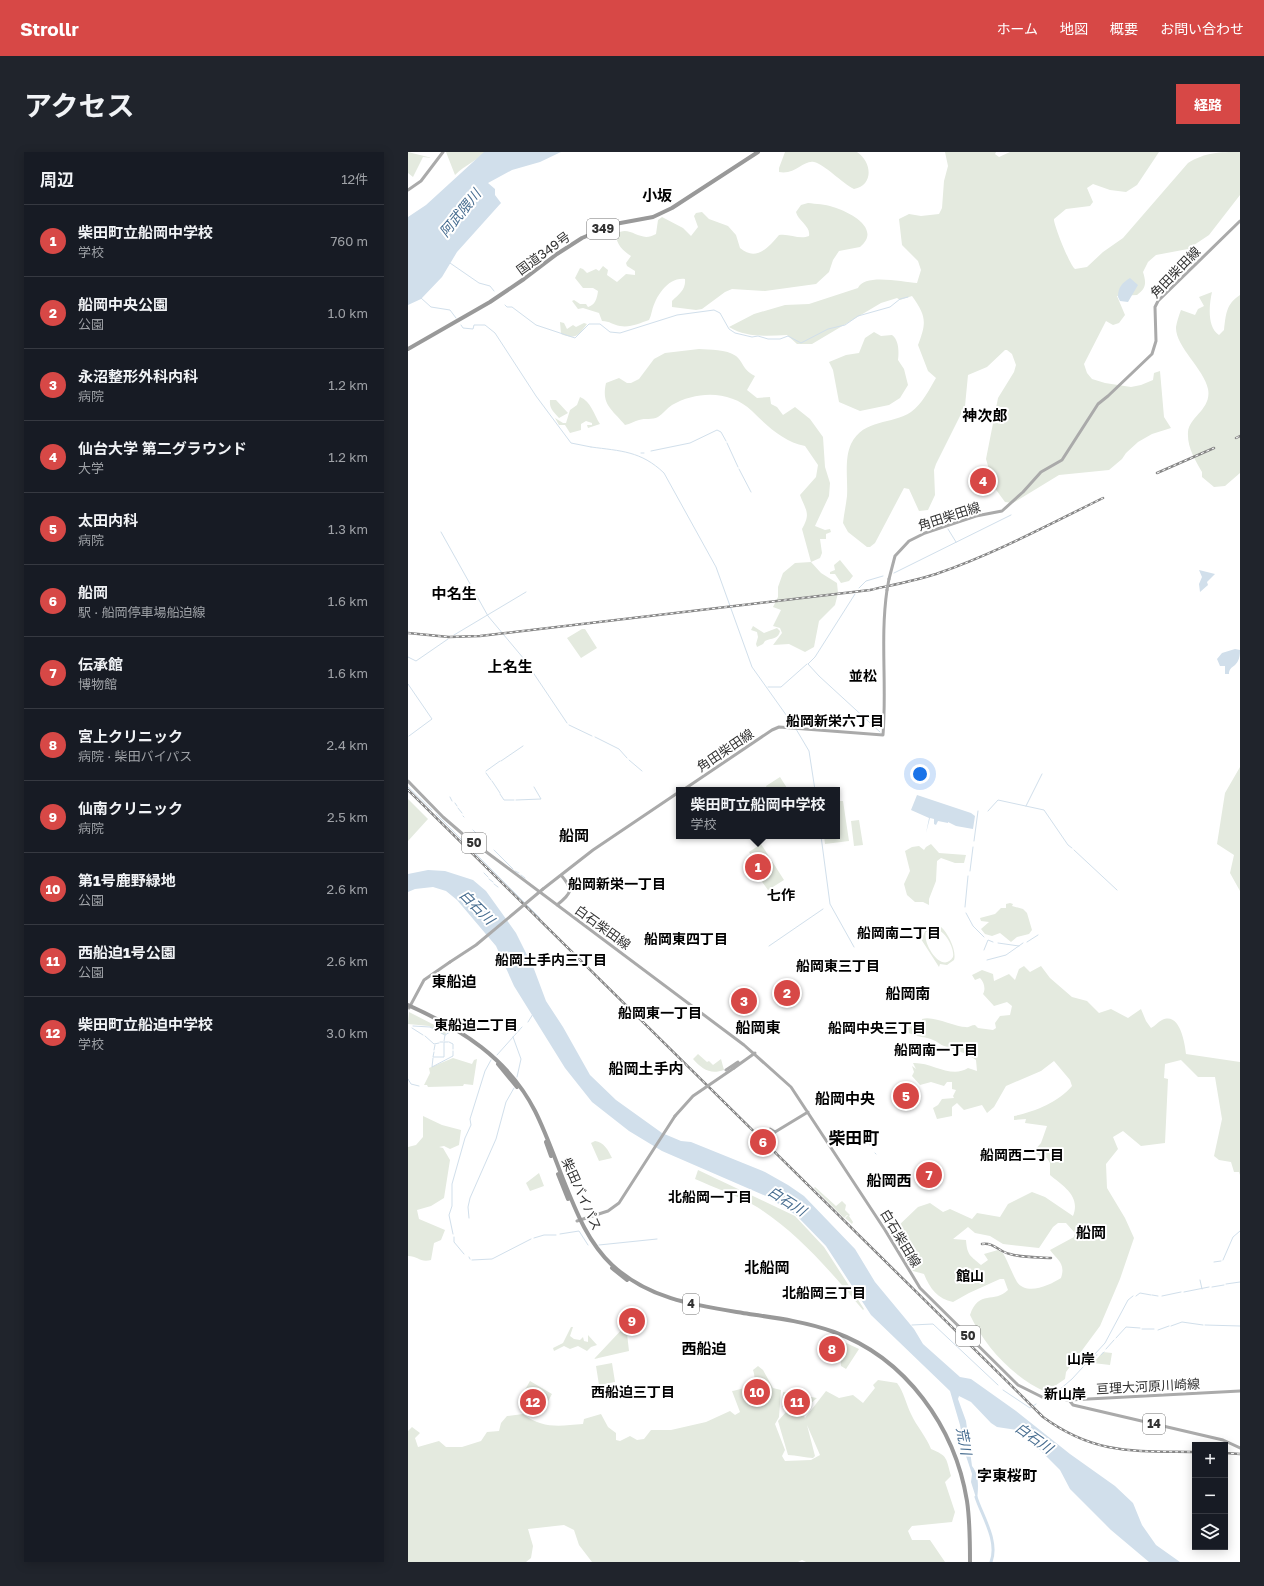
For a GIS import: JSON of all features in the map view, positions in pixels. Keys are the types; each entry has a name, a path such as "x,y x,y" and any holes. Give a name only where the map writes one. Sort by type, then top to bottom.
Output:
{"highway":[{"name":"国道349号","path":"408,349 490,302 582,238 615,224 653,217 672,208 758,152"},
{"name":"柴田バイパス","path":"409,1006 442,1021 469,1037 485,1049 512,1075 537,1117 579,1221 592,1247 608,1265 623,1278 648,1293 680,1304 802,1325 828,1332 862,1347 885,1362 899,1375 918,1395 931,1413 954,1463 966,1512 969,1562"},
{"name":"柴田バイパス","path":"579,1221 600,1252 626,1277 657,1294 696,1305 799,1322 835,1332 869,1348 905,1377 934,1415 956,1462 967,1500 969,1562"}],"main road":[{"path":"408,190 421,181 443,152"},
{"name":"角田柴田線","path":"687,787 772,730 781,727 883,735 886,702 884,615 889,579 896,556 909,541 925,533 976,516 1002,511 1023,492 1041,472 1062,460 1098,404 1152,354 1156,341 1155,307 1158,301 1240,221"},
{"name":"白石柴田線","path":"408,781 457,829 755,1053 791,1087 885,1230 920,1288 1018,1385 1042,1397 1069,1400"},
{"path":"409,1006 424,980 476,945 543,889 593,850 676,794"},
{"path":"557,905 568,895 570,890 569,885 561,875"},
{"path":"579,1221 608,1211 618,1205 675,1116 695,1094 755,1053"},
{"path":"726,1070 742,1059 744,1060"},
{"path":"775,1132 808,1112"},
{"name":"亘理大河原川崎線","path":"1069,1400 1240,1391"},
{"name":"亘理大河原川崎線","path":"1069,1400 1073,1404 1223,1440 1240,1448"}],"shaded area":[{"path":"408,152 432,158 423,157 413,177 408,173"},
{"path":"446,152 485,152 455,175"},
{"path":"785,152 857,152 866,161 869,173 868,178 860,187 854,189 823,166 814,162 806,163 795,170 779,172"},
{"path":"945,152 996,152 995,154 999,157 1010,152 1159,152 1137,185 1126,192 1110,190 1093,184 1087,188 1093,202 1090,206 1066,209 1054,219 1062,244 1075,269 1087,267 1103,252 1123,238 1188,163 1195,159 1213,153 1240,152 1240,195 1209,235 1188,249 1156,255 1148,262 1143,272 1145,285 1143,290 1137,295 1117,296 1125,315 1119,323 1113,325 1106,321 1084,364 1087,373 1092,379 1105,383 1131,387 1153,380 1154,373 1160,371 1164,417 1171,428 1152,434 1138,442 1109,470 1059,475 1013,503 1005,502 994,487 986,459 998,398 1014,372 1016,365 1012,354 1005,350 987,367 968,375 965,406 936,464 934,470 935,495 928,510 919,511 909,489 904,488 875,543 870,547 867,547 848,532 843,523 847,496 849,450 851,444 863,430 879,423 904,416 915,409 922,401 936,378 928,371 918,345 923,330 924,319 917,303 912,296 900,300 897,298 881,303 812,344 797,344 787,335 750,335 736,331 729,327 754,314 785,305 809,304 858,288 862,283 868,281 894,280 917,283 921,270 918,261 902,245 899,219 909,214 921,216 939,214 942,208 944,181 948,166"},
{"path":"808,203 840,209 861,222 866,228 867,234 866,240 860,247 839,251 833,260 829,272 816,284 765,291 732,289 725,292 702,309 696,310 672,307 672,301 682,292 685,283 685,279 679,279 668,284 656,299 649,320 627,326 602,321 599,313 583,308 578,309 572,301 574,300 580,304 586,304 588,307 594,303 597,297 598,291 593,288 583,288 575,278 580,268 587,273 596,269 599,271 603,266 608,270 607,275 617,282 626,274 635,275 635,271 627,266 626,263 631,256 619,244 616,234 626,231 645,237 656,234 658,220 662,217 683,228 691,236 698,227 694,216 696,213 702,212 709,219 728,226 736,235 740,248 751,254 762,251 779,235 802,237 809,236 808,229 796,212 801,205"},
{"path":"1212,292 1210,315 1212,327 1219,335 1224,330 1226,314 1229,306 1235,298 1240,295 1240,473 1225,486 1214,487 1202,477 1202,472 1192,453 1188,438 1189,427 1207,402 1208,389 1201,374 1180,342 1176,327 1181,310 1195,315 1198,309 1204,306 1199,297"},
{"path":"560,322 564,323 567,329 573,325 576,327 584,323 587,324 579,334 570,337 561,334"},
{"path":"874,332 881,336 892,335 896,340 898,346 898,360 904,369 908,385 900,398 889,405 860,411 839,402 833,370 829,362 846,355 859,353 865,338"},
{"path":"699,349 723,351 736,356 745,368 755,376 747,390 757,398 770,397 771,404 777,407 783,415 795,407 810,419 823,437 825,467 830,483 829,496 815,526 825,530 830,529 831,532 826,534 826,539 820,539 822,553 820,558 811,562 802,529 805,524 807,512 800,495 816,477 818,465 805,446 783,437 770,428 743,404 724,396 702,395 692,397 672,405 658,417 641,419 625,425 606,402 606,383 619,378 627,383 631,383 639,379 654,359 665,353"},
{"path":"580,397 590,405 600,424 588,428 587,425 592,425 592,423 586,421 581,424 581,430 570,433 565,425 559,425 555,418 563,423 566,423 570,410 577,405"},
{"path":"550,400 556,400 568,413 559,418 551,408"},
{"path":"840,560 853,576 849,581 841,583 835,574 830,574 830,572 835,570 834,565"},
{"path":"811,562 821,573 837,583 838,593 835,605 819,621 814,647 805,652 789,644 773,645 782,633 780,628 773,626 781,610 773,607 778,597 778,587 783,573 795,563"},
{"path":"753,626 764,633 777,628 780,631 778,636 765,641 757,647 756,644 758,637 757,632 751,630"},
{"path":"582,629 585,629 597,648 581,658 567,638"},
{"path":"1240,767 1240,891 1230,873 1234,855 1217,844 1225,793"},
{"path":"780,777 786,787 766,787"},
{"path":"408,799 428,819 408,841"},
{"path":"840,801 843,801 849,841 825,844 824,839 840,839"},
{"path":"859,820 863,845 854,846 851,821"},
{"path":"761,844 784,880 768,890 760,879 763,874 749,852"},
{"path":"931,844 939,853 966,855 964,863 955,863 941,858 937,861 936,881 929,899 929,905 923,902 915,902 907,895 904,884 910,871 905,851 912,847 919,846 924,850"},
{"path":"1006,904 1013,904 1012,906 1023,909 1027,913 1032,930 1029,934 1017,937 1011,942 1000,933 992,936 985,934 981,929 989,922 981,921 980,918 995,914 1001,908 1006,908"},
{"path":"931,926 937,926 944,930 953,947 955,956 954,960 947,965 940,964 939,967 919,936 923,936 926,929","holes":["932,928 944,934 952,948 953,957 949,962 939,960 934,955 927,943 926,932"]},
{"path":"1024,966 1030,972 1041,966 1050,978 1072,997 1087,1001 1099,1013 1111,1009 1128,1018 1141,1009 1151,1028 1162,1020 1168,1018 1173,1020 1177,1024 1183,1036 1186,1054 1240,1062 1240,1175 1239,1172 1234,1172 1231,1162 1219,1160 1214,1156 1222,1119 1215,1077 1198,1077 1181,1060 1165,1064 1164,1078 1168,1079 1165,1143 1141,1146 1123,1131 1113,1137 1118,1149 1106,1164 1107,1188 1125,1218 1134,1238 1120,1279 1100,1326 1066,1372 1065,1379 1046,1392 1023,1379 992,1350 976,1327 970,1315 974,1307 982,1299 1003,1294 1008,1290 1004,1279 1000,1279 953,1302 948,1301 939,1296 932,1289 924,1274 913,1271 895,1237 896,1228 918,1207 930,1203 943,1212 950,1209 972,1219 977,1213 1000,1217 1008,1204 1032,1192 1045,1197 1073,1216 1075,1203 1073,1197 1050,1175 1050,1163 1047,1158 1037,1155 1034,1151 1041,1143 1047,1126 1025,1123 1026,1119 1014,1120 1014,1116 1046,1106 1067,1092 1072,1086 1070,1080 1054,1061 1041,1071 1006,1086 994,1107 987,1113 982,1105 964,1110 957,1103 952,1107 952,1116 937,1119 933,1108 938,1105 942,1099 954,1098 953,1096 956,1090 952,1089 952,1082 947,1082 944,1086 931,1082 920,1085 912,1076 914,1072 912,1066 916,1069 913,1063 920,1063 955,1072 968,1068 977,1071 976,1060 936,1041 912,1035 909,1033 908,1028 922,1021 922,1019 927,1018 961,1026 968,1027 975,1025 978,1028 993,1030 996,1028 995,1023 1000,1016 1010,1015 1012,1006 1007,1002 994,1006 983,994 984,988 980,978 975,980 972,975 982,970 993,974 994,981 1009,974 1015,980 1019,969","holes":["1058,1223 1066,1223 1075,1233 1074,1237 1050,1250 1062,1265 1061,1278 1051,1284 1032,1289 1021,1286 1017,1282 1003,1253 998,1250 984,1254 988,1260 981,1265 969,1253 966,1240 953,1239 968,1227 975,1233 990,1236 1003,1244 1039,1248 1053,1227"]},
{"path":"784,980 799,1000 791,1005 788,1001 784,1003 778,985 778,983"},
{"path":"409,1012 448,1032 444,1035 429,1026 408,1024"},
{"path":"698,1054 713,1065 721,1059 724,1070 715,1072 703,1068 693,1059"},
{"path":"453,1058 472,1064 474,1060 477,1059 473,1085 464,1084 463,1086 428,1087 427,1085 424,1085 430,1073 429,1068"},
{"path":"423,1116 442,1125 461,1130 459,1145 450,1149 444,1146 439,1147 443,1148 450,1160 444,1198 431,1206 417,1210 419,1219 445,1230 441,1240 434,1243 431,1260 427,1261 408,1256 408,1147 416,1145 423,1137"},
{"path":"595,1141 601,1143 607,1149 612,1158 599,1161 591,1143"},
{"path":"698,1170 795,1216 824,1247 864,1309 863,1310 814,1254 787,1229 750,1203 695,1179"},
{"path":"539,1173 544,1186 530,1191 526,1183"},
{"path":"815,1187 836,1206 842,1201 846,1205 845,1210 850,1215 849,1216 853,1222 852,1224 845,1218 848,1215 844,1218 814,1188"},
{"path":"626,1325 629,1351 594,1359"},
{"path":"571,1327 573,1327 570,1336 574,1339 580,1340 583,1337 584,1341 588,1342 588,1335 597,1345 591,1347 587,1351 578,1346 570,1349 564,1346 554,1351 553,1348 563,1343"},
{"path":"842,1341 859,1349 846,1369 841,1366 840,1352 838,1350"},
{"path":"1103,1352 1112,1353 1110,1365 1093,1363"},
{"path":"612,1363 615,1382 599,1385 596,1366"},
{"path":"758,1366 763,1370 773,1388 781,1390 779,1417 775,1424 785,1450 782,1456 785,1461 811,1460 820,1455 807,1425 815,1456 813,1458 788,1455 778,1421 786,1412 804,1416 805,1418 826,1391 839,1398 853,1395 863,1403 875,1388 873,1385 878,1380 897,1383 913,1419 927,1440 931,1449 946,1458 951,1476 945,1482 955,1512 952,1522 912,1526 908,1531 912,1540 930,1540 945,1562 806,1562 802,1560 798,1562 592,1562 579,1545 574,1530 564,1525 528,1529 533,1546 531,1558 526,1562 408,1562 408,1431 412,1427 420,1433 415,1438 418,1447 439,1441 446,1447 462,1447 481,1441 487,1432 499,1431 501,1423 507,1416 523,1414 537,1422 559,1426 583,1424 584,1419 601,1414 608,1427 616,1433 616,1440 620,1441 630,1436 637,1440 644,1439 651,1430 671,1430 706,1422 730,1411 735,1415 740,1412 732,1391 749,1386 754,1380 753,1370"},
{"path":"530,1381 552,1394 544,1409 522,1395"},
{"path":"783,1392 817,1398 804,1412 795,1411 794,1407 782,1407"}],"water":[{"name":"阿武隈川","path":"484,152 561,152 540,162 512,170 488,183 495,189 495,195 501,203 457,252 442,277 421,299 408,305 408,217 426,205"},
{"path":"1130,278 1138,285 1128,302 1120,301 1118,294 1120,288"},
{"path":"1199,570 1215,574 1207,582 1208,585 1200,592 1199,584 1202,577"},
{"path":"1235,649 1240,650 1240,656 1237,663 1229,671 1229,674 1225,674 1225,666 1220,666 1217,659 1222,653"},
{"path":"917,795 971,813 975,816 973,829 956,826 948,822 938,821 936,825 934,824 934,819 930,818 926,833 929,818 911,810"},
{"name":"白石川","path":"428,870 445,871 473,880 486,891 516,933 534,969 546,1001 563,1027 590,1075 616,1100 662,1133 681,1141 691,1142 765,1172 804,1196 855,1249 875,1282 914,1329 923,1344 960,1377 971,1379 1115,1486 1133,1503 1142,1525 1156,1545 1180,1562 1149,1562 1111,1530 1070,1489 1060,1470 1038,1448 1017,1430 997,1427 991,1423 971,1402 959,1396 958,1399 966,1421 972,1466 975,1470 977,1478 977,1501 971,1482 972,1474 965,1453 960,1425 950,1391 871,1315 826,1246 796,1215 766,1196 662,1151 629,1131 592,1102 565,1068 514,986 496,946 457,900 446,891 433,887 415,889 408,892 408,874"}],"waterway":[{"path":"450,263 479,283 490,286 494,291"},
{"path":"505,305 507,307 512,307 536,325 575,338 589,324 600,324 610,332 620,333 677,315 714,310 720,313 729,329 735,333 768,339 780,339 788,336 801,343 828,329 845,325 858,316 890,307 900,299 908,297"},
{"path":"421,298 431,307 450,310 456,318"},
{"path":"461,325 463,328 473,329 474,325 485,325 495,333 536,396 571,443 591,447"},
{"path":"651,451 690,443 717,430 721,432 726,441"},
{"path":"727,443 738,467"},
{"path":"591,447 621,451 639,456 664,473 716,567 752,667 794,726"},
{"path":"739,469 751,492"},
{"path":"894,573 1011,515"},
{"path":"948,529 956,542"},
{"path":"441,532 488,616 524,659 567,723"},
{"path":"859,588 866,581 883,576"},
{"path":"454,635 526,592"},
{"path":"855,594 815,657 808,664 880,732"},
{"path":"408,657 416,661 448,639"},
{"path":"768,687 781,687 807,664"},
{"path":"408,684 432,719 409,736"},
{"path":"569,725 592,736"},
{"path":"796,729 809,751 815,787"},
{"path":"595,737 619,749 627,758"},
{"path":"501,761 523,746"},
{"path":"629,760 642,771"},
{"path":"486,771 500,761"},
{"path":"486,773 491,780"},
{"path":"1026,806 1042,774"},
{"path":"492,781 500,793"},
{"path":"408,787 432,810"},
{"path":"516,800 541,799 534,787"},
{"path":"500,794 504,800 514,800"},
{"path":"450,797 452,801"},
{"path":"988,811 998,800 1044,810 1068,845 1072,848"},
{"path":"458,808 462,813"},
{"path":"974,841 978,811"},
{"path":"436,814 540,918"},
{"path":"473,830 478,835"},
{"path":"821,839 830,904 854,947"},
{"path":"970,871 973,847"},
{"path":"494,850 513,869"},
{"path":"1074,850 1117,890"},
{"path":"515,871 519,873"},
{"path":"484,873 488,877"},
{"path":"521,875 525,878"},
{"path":"965,907 968,876"},
{"path":"489,879 493,882"},
{"path":"494,884 498,887"},
{"path":"769,946 823,909"},
{"path":"966,913 973,926 984,937"},
{"path":"1027,942 1038,935"},
{"path":"984,950 988,940 993,942"},
{"path":"998,943 1019,946"},
{"path":"987,960 1006,955 1023,943"},
{"path":"528,1022 533,1014"},
{"path":"413,1026 430,1027 445,1035"},
{"path":"497,1055 522,1027"},
{"path":"412,1028 423,1035"},
{"path":"444,1041 445,1035 450,1032"},
{"path":"425,1036 434,1044 439,1043"},
{"path":"513,1037 521,1059 517,1077"},
{"path":"434,1052 433,1057 444,1057 444,1042 448,1042"},
{"path":"449,1042 453,1044 453,1049"},
{"path":"434,1050 435,1045"},
{"path":"433,1058 432,1067 453,1056 453,1051"},
{"path":"453,1234 449,1215 452,1206 452,1184 465,1138 471,1125 470,1119 485,1071 491,1060"},
{"path":"408,1079 411,1084 419,1086"},
{"path":"469,1218 468,1207 470,1198 496,1139 506,1102 514,1088"},
{"path":"560,1234 579,1231 588,1245"},
{"path":"1223,1260 1233,1237 1240,1231"},
{"path":"534,1238 544,1235 556,1235"},
{"path":"454,1237 454,1242 464,1254"},
{"path":"472,1260 492,1259 531,1239"},
{"path":"599,1245 657,1239"},
{"path":"1214,1262 1221,1261"},
{"path":"1200,1280 1202,1289"},
{"path":"1226,1284 1240,1282"},
{"path":"1212,1287 1224,1285"},
{"path":"1184,1292 1209,1287"},
{"path":"1162,1296 1181,1292"},
{"path":"1136,1296 1140,1293 1151,1295"},
{"path":"1152,1295 1158,1296"},
{"path":"1052,1396 1072,1379 1105,1343 1128,1300 1133,1296"},
{"path":"1171,1326 1182,1322 1203,1325"},
{"path":"912,1325 933,1324 998,1385"},
{"path":"1205,1325 1240,1326"},
{"path":"1158,1330 1169,1326"},
{"path":"1116,1338 1126,1327 1140,1328"},
{"path":"1142,1329 1154,1329"},
{"path":"1106,1349 1114,1340"},
{"path":"1101,1355 1104,1352"},
{"path":"1093,1356 1097,1355"},
{"path":"1003,1390 1030,1408 1036,1404"},
{"name":"荒川","path":"976,1497 991,1537 993,1546 991,1562"}],"railway":[{"path":"1236,438 1240,436"},
{"path":"1157,473 1214,448"},
{"path":"408,633 449,637 480,636 870,590 920,579 958,566 1021,539 1103,498"},
{"path":"408,790 1043,1417 1062,1429 1098,1445 1134,1451 1192,1452"},
{"path":"982,1244 990,1244 1006,1253 1015,1255 1051,1258"},
{"path":"1228,1453 1240,1454"}],"place":[{"name":"仙台大学 第二グラウンド","path":"983,481"},
{"name":"柴田町立船岡中学校","path":"758,867"},
{"name":"船岡中央公園","path":"787,993"},
{"name":"永沼整形外科内科","path":"744,1001"},
{"name":"太田内科","path":"906,1096"},
{"name":"船岡","path":"763,1142"},
{"name":"伝承館","path":"929,1175"},
{"name":"仙南クリニック","path":"632,1321"},
{"name":"宮上クリニック","path":"832,1349"},
{"name":"第1号鹿野緑地","path":"757,1392"},
{"name":"柴田町立船迫中学校","path":"533,1402"},
{"name":"西船迫1号公園","path":"797,1402"}],"district":[{"name":"小坂","path":"657,196"},
{"name":"神次郎","path":"985,416"},
{"name":"中名生","path":"454,594"},
{"name":"上名生","path":"510,667"},
{"name":"並松","path":"863,676"},
{"name":"船岡新栄六丁目","path":"835,721"},
{"name":"船岡","path":"574,836"},
{"name":"船岡新栄一丁目","path":"617,884"},
{"name":"七作","path":"781,895"},
{"name":"船岡南二丁目","path":"899,933"},
{"name":"船岡東四丁目","path":"686,939"},
{"name":"船岡土手内三丁目","path":"551,960"},
{"name":"船岡東三丁目","path":"838,966"},
{"name":"東船迫","path":"454,982"},
{"name":"船岡南","path":"908,994"},
{"name":"船岡東一丁目","path":"660,1013"},
{"name":"東船迫二丁目","path":"476,1025"},
{"name":"船岡東","path":"758,1028"},
{"name":"船岡中央三丁目","path":"877,1028"},
{"name":"船岡南一丁目","path":"936,1050"},
{"name":"船岡土手内","path":"646,1069"},
{"name":"船岡中央","path":"845,1099"},
{"name":"柴田町","path":"854,1138"},
{"name":"船岡西二丁目","path":"1022,1155"},
{"name":"船岡西","path":"889,1181"},
{"name":"北船岡一丁目","path":"710,1197"},
{"name":"船岡","path":"1091,1233"},
{"name":"北船岡","path":"767,1268"},
{"name":"館山","path":"970,1276"},
{"name":"北船岡三丁目","path":"824,1293"},
{"name":"西船迫","path":"704,1349"},
{"name":"山岸","path":"1081,1359"},
{"name":"西船迫三丁目","path":"633,1392"},
{"name":"新山岸","path":"1065,1394"},
{"name":"字東桜町","path":"1007,1476"}]}
